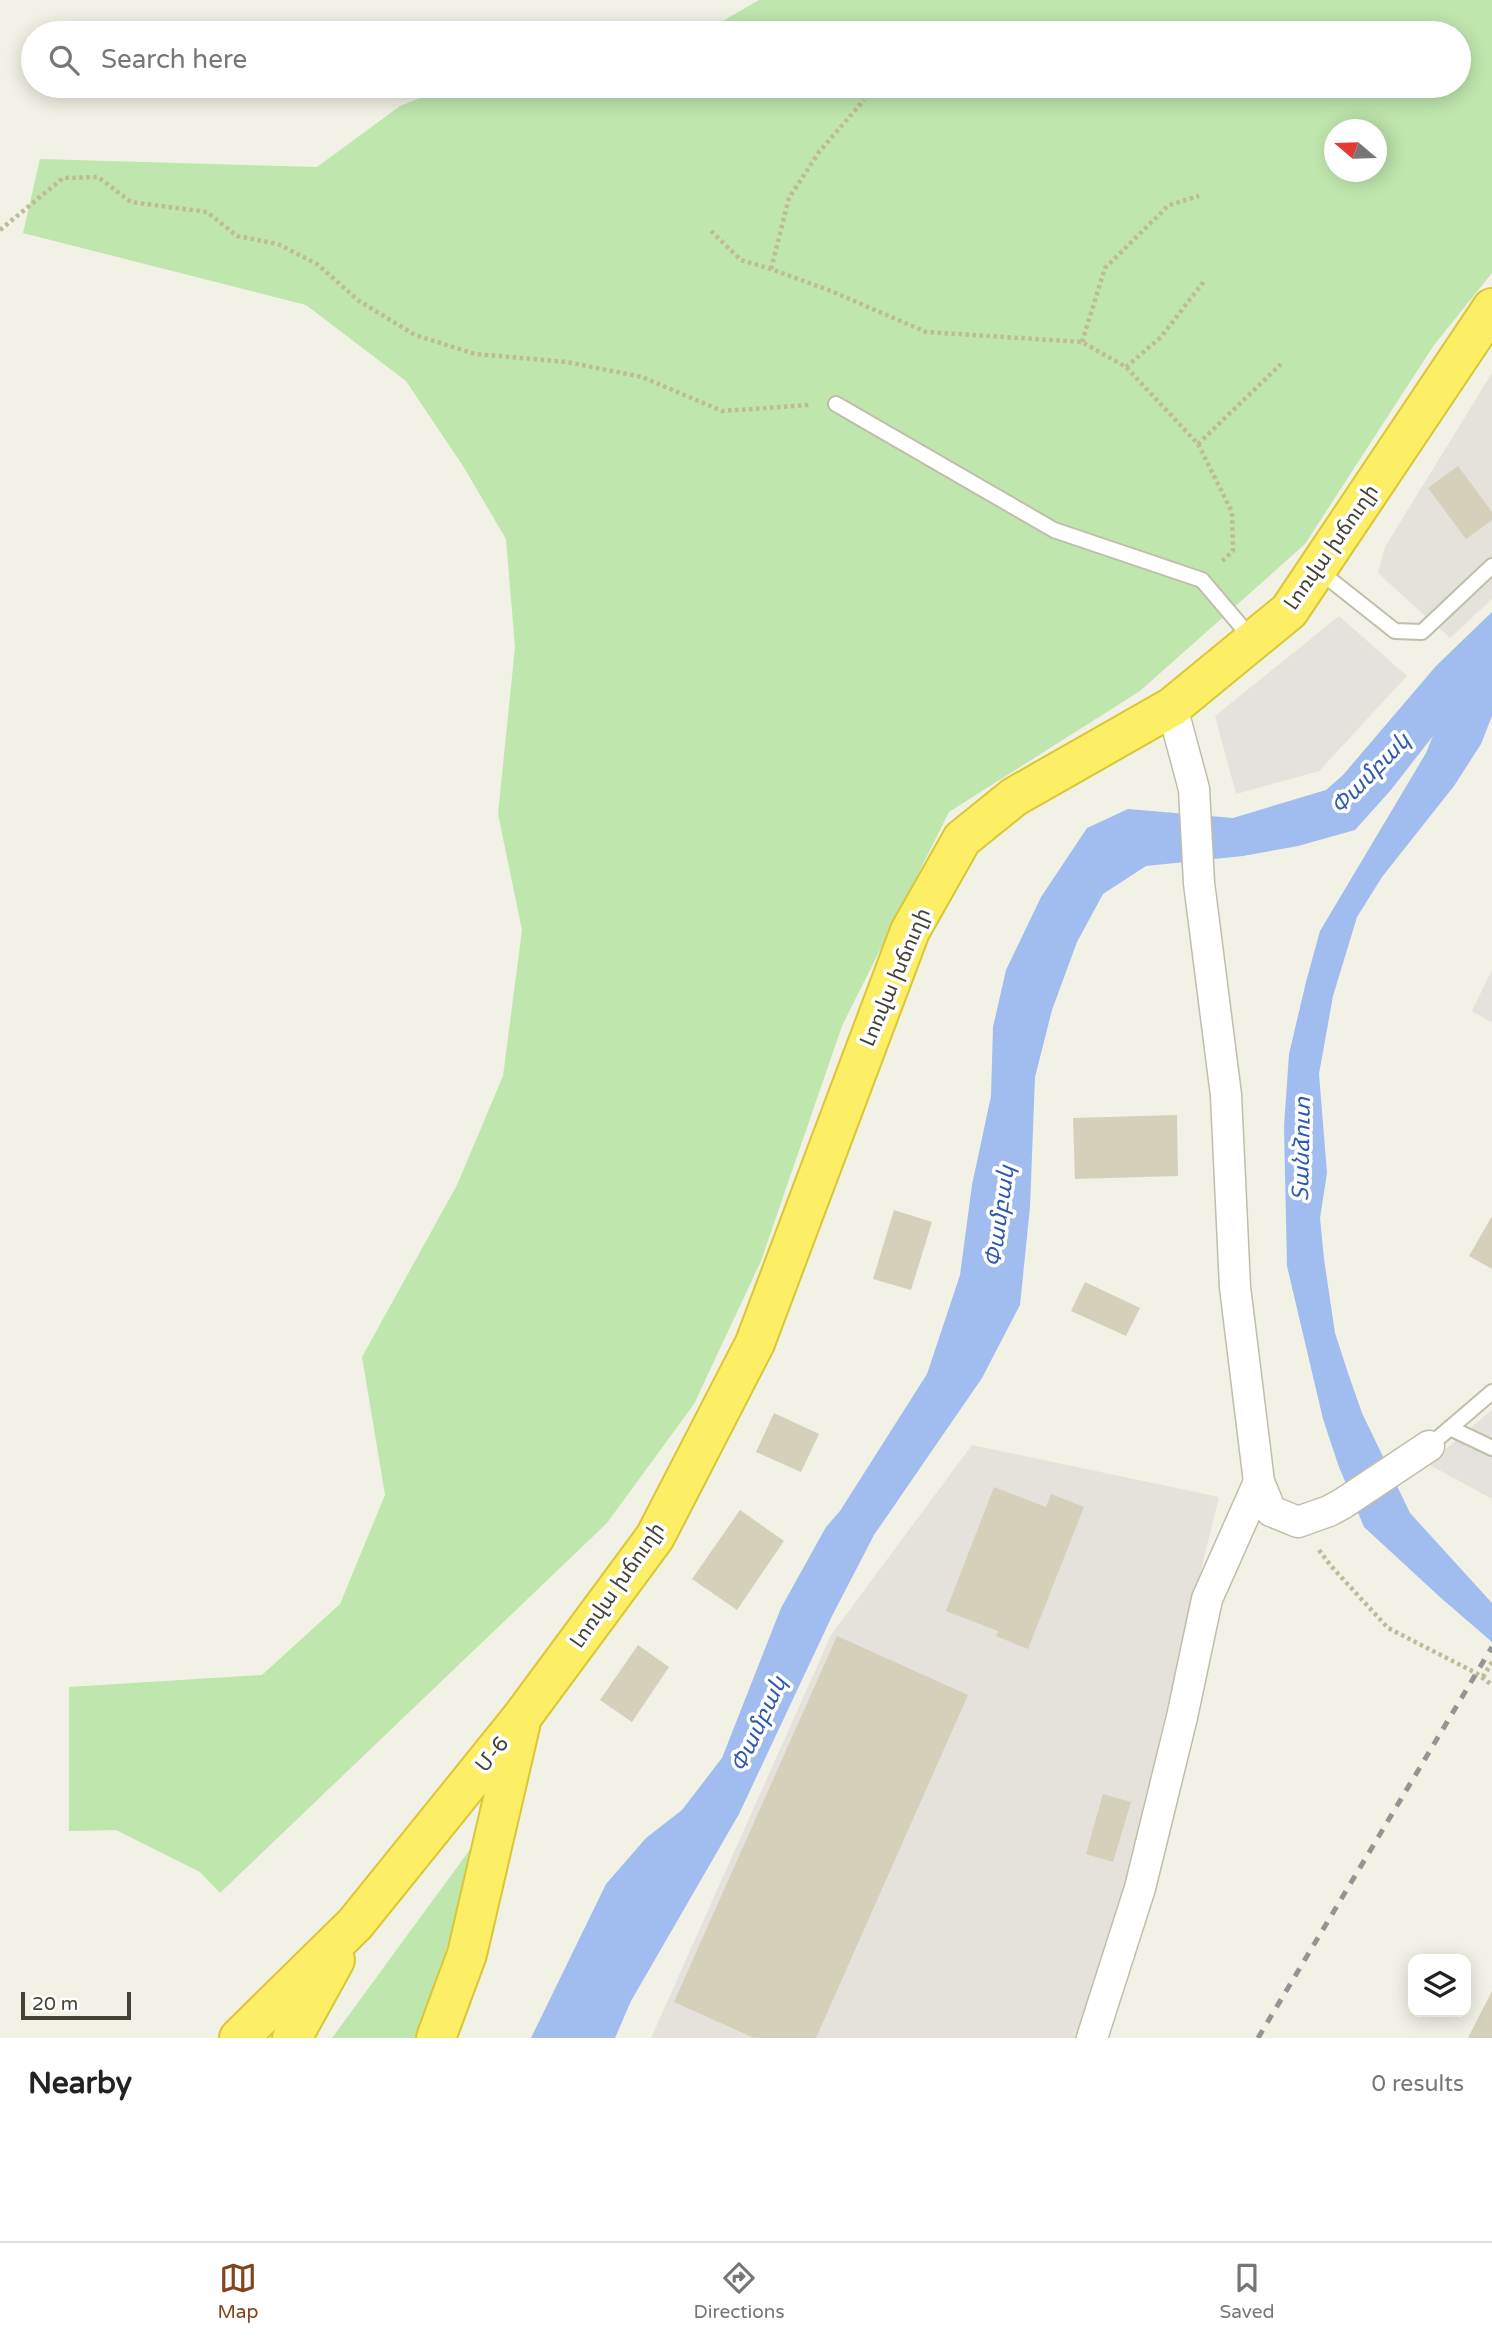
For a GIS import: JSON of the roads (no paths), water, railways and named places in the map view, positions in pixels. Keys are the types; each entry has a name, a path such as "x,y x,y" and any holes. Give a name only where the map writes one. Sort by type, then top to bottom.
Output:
{"highway":[{"name":"Լոռվա խճուղի","path":"522,1717 655,1537 755,1343 909,931 962,839 1014,797 1172,707 1289,611 1492,308"},
{"name":"Մ-6","path":"239,2038 355,1924 522,1717"},
{"name":"Մ-6","path":"436,2038 467,1954 522,1717"},
{"name":"Մ-6","path":"292,2038 355,1924"}],"street":[{"path":"1172,707 1194,789 1199,883 1226,1095 1235,1287 1259,1482 1271,1511 1298,1522 1342,1504 1440,1437"},
{"path":"1092,2038 1140,1888 1182,1717 1207,1599 1259,1482"}],"lane":[{"path":"836,404 1054,530 1202,580 1253,640"},
{"path":"1317,569 1395,631 1422,632 1492,566"},
{"path":"1440,1437 1492,1392"},
{"path":"1440,1437 1492,1448"}],"water":[{"path":"1492,612 1492,716 1481,744 1454,786 1382,877 1357,917 1333,996 1319,1074 1327,1173 1320,1218 1335,1333 1362,1413 1410,1513 1492,1603 1492,1642 1364,1527 1323,1419 1287,1266 1284,1126 1289,1054 1320,931 1426,753 1433,736 1355,830 1298,846 1243,856 1146,866 1103,894 1077,942 1052,1010 1035,1077 1030,1207 1020,1305 982,1378 874,1535 832,1616 739,1814 631,2001 615,2038 531,2038 606,1884 646,1838 682,1810 722,1758 781,1608 826,1527 840,1511 927,1374 960,1275 972,1185 991,1096 993,1027 1006,970 1041,897 1087,828 1128,809 1233,818 1326,790 1343,775 1436,666"}],"railway":[{"path":"1258,2038 1492,1647"}],"water label":[{"name":"Փամբակ","path":"1370,773"},
{"name":"Տանձուտ","path":"1301,1149"},
{"name":"Փամբակ","path":"999,1216"},
{"name":"Փամբակ","path":"758,1724"}]}
